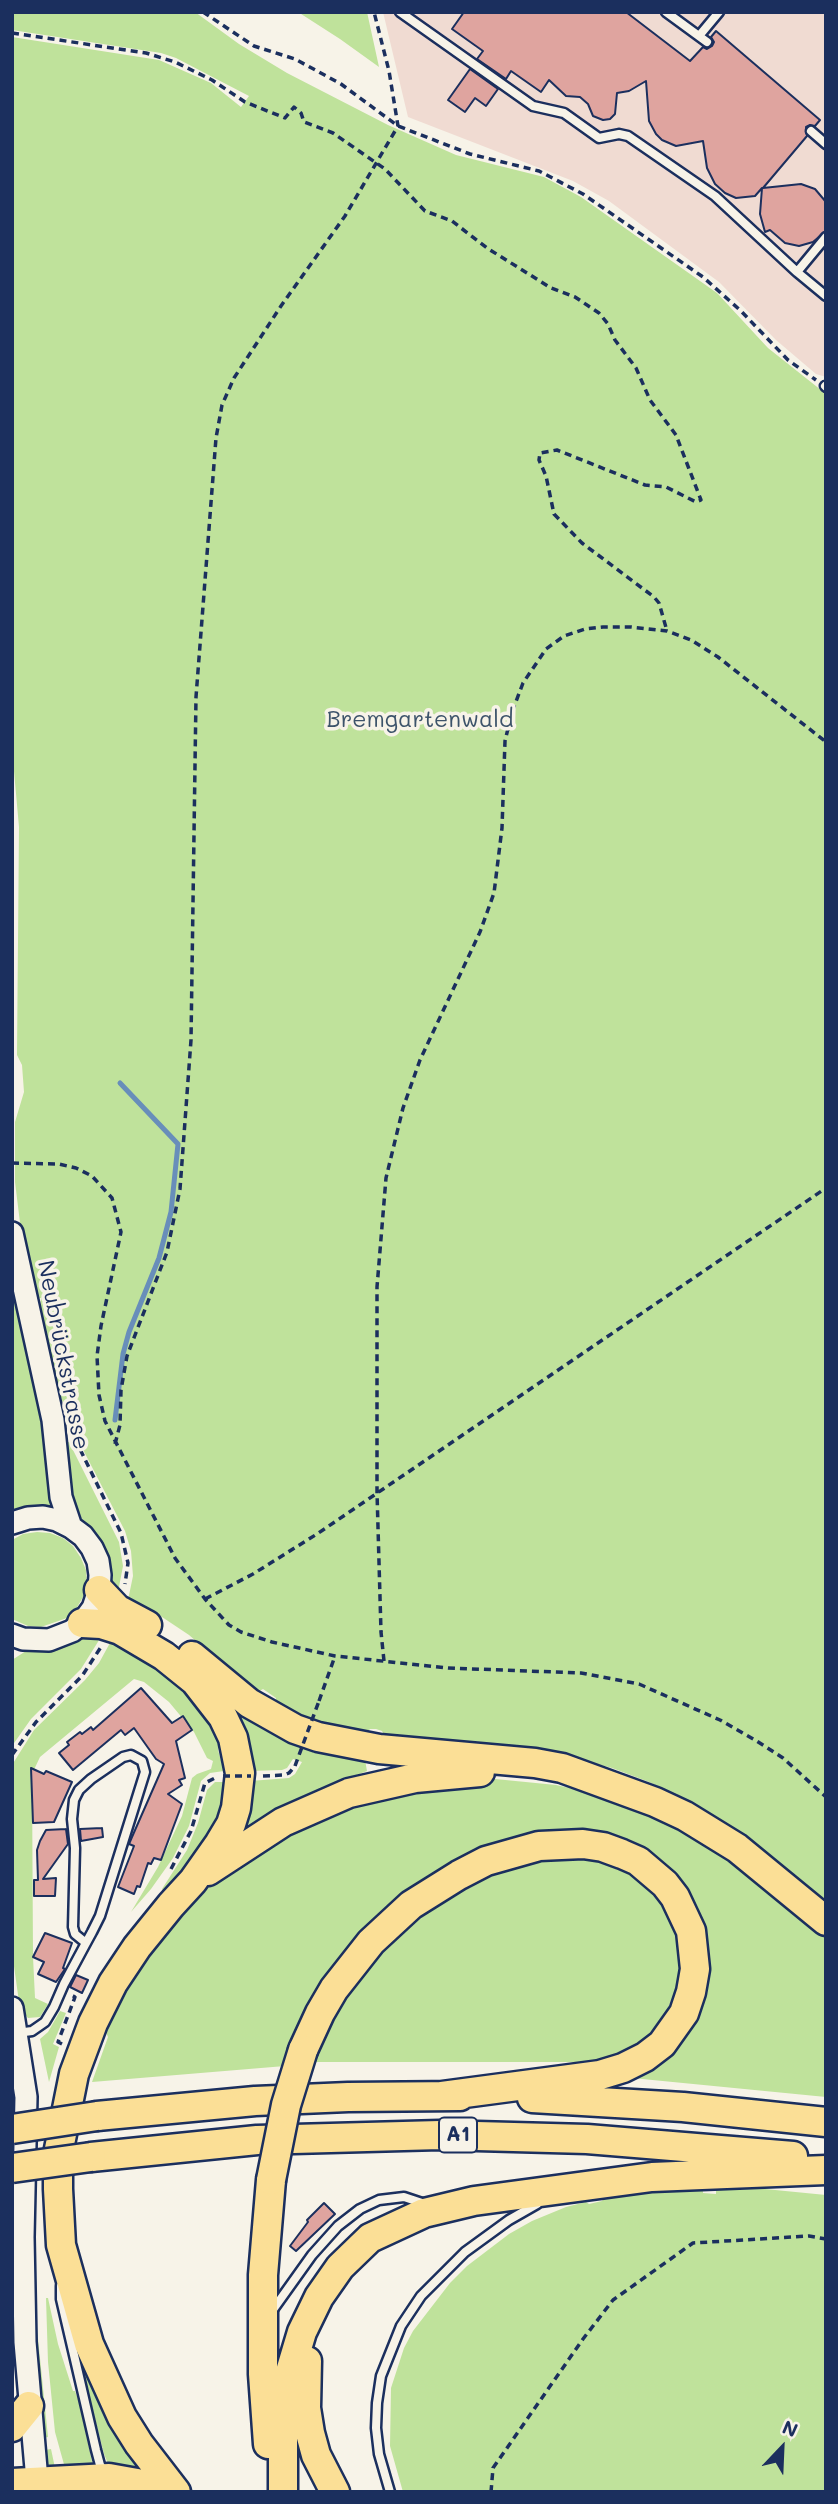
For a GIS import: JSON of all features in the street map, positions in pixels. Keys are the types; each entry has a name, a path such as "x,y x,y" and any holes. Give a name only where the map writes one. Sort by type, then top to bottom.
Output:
{"highway":[{"path":"112,1588 117,1609 180,1646 249,1703 295,1728 347,1744 379,1749 535,1763 562,1768 655,1802 715,1834 761,1866 826,1922"},
{"path":"82,1623 111,1626 164,1656 195,1682 223,1717 233,1738 240,1773 236,1808 231,1824 193,1881 150,1930 113,1983 93,2023 74,2074 58,2154 61,2245 83,2328 107,2388 139,2444 176,2492"},
{"path":"193,1881 256,1839 306,1811 349,1793 392,1782 443,1773 502,1772 605,1784"},
{"path":"273,2492 265,2416 263,2325 264,2264 271,2180 286,2105 303,2050 334,1989 390,1922 428,1894 486,1861 539,1846 583,1844 603,1847 638,1861 665,1884 675,1897 691,1931 695,1969 684,2013 662,2044 645,2057 623,2068 600,2075 442,2096"},
{"name":"A1","path":"12,2129 97,2116 255,2101 442,2096 589,2100 826,2122"},
{"name":"A1","path":"12,2168 257,2140 440,2135 614,2140 826,2160"},
{"path":"283,2492 281,2449 287,2390 295,2353 306,2321 327,2285 355,2251 370,2238 435,2210 474,2201 680,2174 826,2169"},
{"path":"335,2492 316,2455 310,2433 306,2408 307,2362 317,2325 335,2291 362,2259 398,2225"},
{"path":"21,2485 109,2477 137,2483 155,2492"}],"main road":[{"name":"Neubrückstrasse","path":"12,1233 53,1420 61,1497 71,1527"},
{"path":"12,1523 43,1517 71,1527 83,1536 112,1588 82,1623 61,1637 16,1642"},
{"path":"12,2008 26,2097 21,2485"}],"lane":[{"path":"400,12 533,106 564,113 599,138 619,134 628,136 715,196 826,296"},
{"path":"666,12 703,39 719,12"},
{"path":"811,131 826,144"},
{"path":"797,272 826,237"},
{"path":"17,2033 32,2031 45,2022 61,1990 86,1943 100,1916 144,1778 144,1764 131,1755 123,1757 91,1779 79,1790 74,1800 73,1927 75,1934 86,1943"},
{"path":"390,2492 379,2454 377,2403 381,2376 401,2326 431,2285 465,2252 509,2220 567,2188"},
{"path":"263,2325 312,2255 338,2226 360,2209 379,2200 404,2197 421,2201 435,2210"},
{"path":"61,2245 61,2299 100,2465 109,2477 135,2492"}],"path":[{"path":"204,12 254,46 295,60 341,84 398,126 470,154 539,171 583,194 703,277 741,311 788,360 825,386"},
{"path":"115,1444 120,1425 121,1390 127,1356 167,1252 180,1189 191,1040 196,697 216,438 222,405 234,378 362,190 398,126 389,71 374,12"},
{"path":"12,33 160,57 212,80 245,102 285,118 294,107 306,123 333,133 376,162 408,190 425,211 452,221 487,248 551,288 575,297 599,313 636,368 650,400 676,435 701,496 699,502 666,487 645,485 557,450 540,453 539,460 546,476 554,514 582,542 654,597 659,603 667,631"},
{"path":"384,1661 376,1492 377,1287 386,1178 403,1108 421,1060 480,932 494,893 502,828 505,741 523,683 546,649 564,636 603,627 631,626 667,631 691,640 718,657 826,742"},
{"path":"12,1163 59,1164 76,1168 92,1176 107,1191 117,1211 121,1232 101,1326 97,1374 104,1421 175,1558 220,1617 242,1632 288,1647 335,1656 460,1669 581,1673 639,1684 720,1720 755,1740 783,1758 826,1797"},
{"path":"205,1599 253,1574 317,1534 826,1188"},
{"path":"72,1433 121,1533 128,1563 112,1588"},
{"path":"12,1755 36,1722 82,1676 104,1640"},
{"path":"223,1776 284,1775 293,1770 335,1656"},
{"path":"61,1990 75,1997 58,2042 64,2045"},
{"path":"491,2492 493,2468 613,2300 693,2243 809,2236 826,2239"}],"shaded area":[{"path":"383,12 826,12 826,377 816,374 776,340 719,282 609,201 573,181 408,117"}],"green space":[{"name":"Bremgartenwald","path":"12,12 195,12 239,44 287,73 388,125 456,155 544,177 581,197 717,293 768,348 826,394 826,1906 725,1822 690,1801 649,1782 612,1768 559,1754 387,1741 382,1731 376,1729 370,1729 366,1733 313,1724 276,1707 276,1698 263,1689 256,1693 189,1635 156,1613 128,1600 133,1576 131,1551 125,1531 77,1438 58,1390 39,1326 41,1298 33,1299 15,1182 15,1122 24,1092 22,1065 17,1055 19,827 12,749 12,37 159,60 211,83 241,107 249,96 161,53 12,30"},
{"path":"298,12 367,12 379,67 340,39"},
{"path":"12,1278 42,1398 56,1504 49,1510 12,1515"},
{"path":"69,1442 119,1542 123,1566 118,1592 114,1589 93,1532 72,1507 63,1443"},
{"path":"37,1532 63,1538 73,1546 86,1570 87,1584 76,1609 67,1618 41,1627 28,1626 12,1619 12,1540 23,1534"},
{"path":"80,1635 101,1637 81,1669 31,1719 12,1746 12,1660 26,1651"},
{"path":"111,1641 184,1689 209,1721 220,1741 218,1750 224,1771 210,1773 201,1781 189,1826 173,1858 131,1912 158,1867 182,1816 192,1778 211,1769 213,1761 207,1758 194,1732 169,1702 144,1682 134,1679 40,1757 32,1774 33,1957 35,1998 48,2004 40,2017 28,2018 20,2009 12,1952 12,1765 34,1730 85,1680 99,1663"},
{"path":"220,1693 284,1741 286,1739 365,1760 367,1771 310,1793 254,1822 247,1834 229,1849 250,1781 289,1778 295,1774 302,1762 293,1759 287,1768 282,1770 250,1771 250,1747 238,1733"},
{"path":"485,1778 556,1785 601,1795 643,1809 709,1843 796,1910 826,1937 826,2097 632,2078 655,2059 701,1940 609,1842 423,1888 285,2066 92,2082 108,2037 105,2030 137,1969 176,1916 224,1871 338,1805"},
{"path":"215,1782 224,1782 222,1802 216,1818 192,1858 164,1892 162,1889 187,1850 207,1790"},
{"path":"555,1858 602,1861 621,1868 646,1884 670,1918 676,1931 681,1960 676,1989 666,2013 645,2039 622,2053 593,2062 315,2062 329,2026 353,1986 381,1950 419,1916 469,1885 489,1876 533,1861"},
{"path":"60,2011 66,2013 53,2044 59,2047 49,2082 40,2039 48,2032"},
{"path":"703,2188 703,2193 716,2194 716,2188 765,2189 826,2195 826,2492 403,2492 390,2446 391,2388 404,2348 413,2331 450,2283 467,2266 509,2234 566,2207 660,2189"},
{"path":"46,2298 58,2344 79,2402 93,2466 65,2468 55,2432 48,2362"},
{"path":"33,2325 37,2329 48,2437 43,2438 45,2450 51,2449 55,2468 45,2469"},
{"path":"82,2357 160,2483 109,2466 80,2360"}],"building":[{"path":"464,12 626,12 690,61 703,47 707,49 712,46 714,42 711,37 716,31 820,120 815,126 806,127 807,136 763,188 801,184 815,189 826,202 826,231 813,242 799,246 785,243 770,230 765,232 760,214 762,188 755,196 736,198 725,193 715,184 707,168 703,141 676,146 656,134 649,121 646,81 629,91 617,93 615,114 610,119 603,120 593,116 588,104 580,97 566,96 549,80 541,92 511,71 506,79 477,59 483,51 452,29"},
{"path":"470,69 498,89 486,106 475,98 465,112 448,100"},
{"path":"141,1688 172,1723 183,1716 192,1730 176,1741 185,1778 179,1780 182,1785 168,1794 182,1804 161,1860 154,1858 151,1864 148,1863 140,1887 137,1886 134,1894 118,1887 134,1846 129,1844 164,1764 156,1759 134,1728 125,1735 121,1730 73,1770 59,1753 69,1745 67,1742 80,1732 82,1734 91,1727 93,1730"},
{"path":"31,1768 72,1782 54,1822 33,1823"},
{"path":"102,1828 103,1837 81,1841 80,1829"},
{"path":"66,1829 68,1844 43,1879 56,1878 55,1896 34,1896 34,1880 38,1880 37,1850 40,1841 46,1830"},
{"path":"45,1933 72,1943 63,1968 65,1969 56,1982 38,1974 44,1962 33,1957"},
{"path":"76,1975 88,1980 82,1993 70,1987"},
{"path":"324,2203 335,2214 296,2251 290,2246 307,2220"}],"waterway":[{"path":"115,1420 123,1354 129,1332 159,1258 171,1212 178,1144 120,1083"}]}
